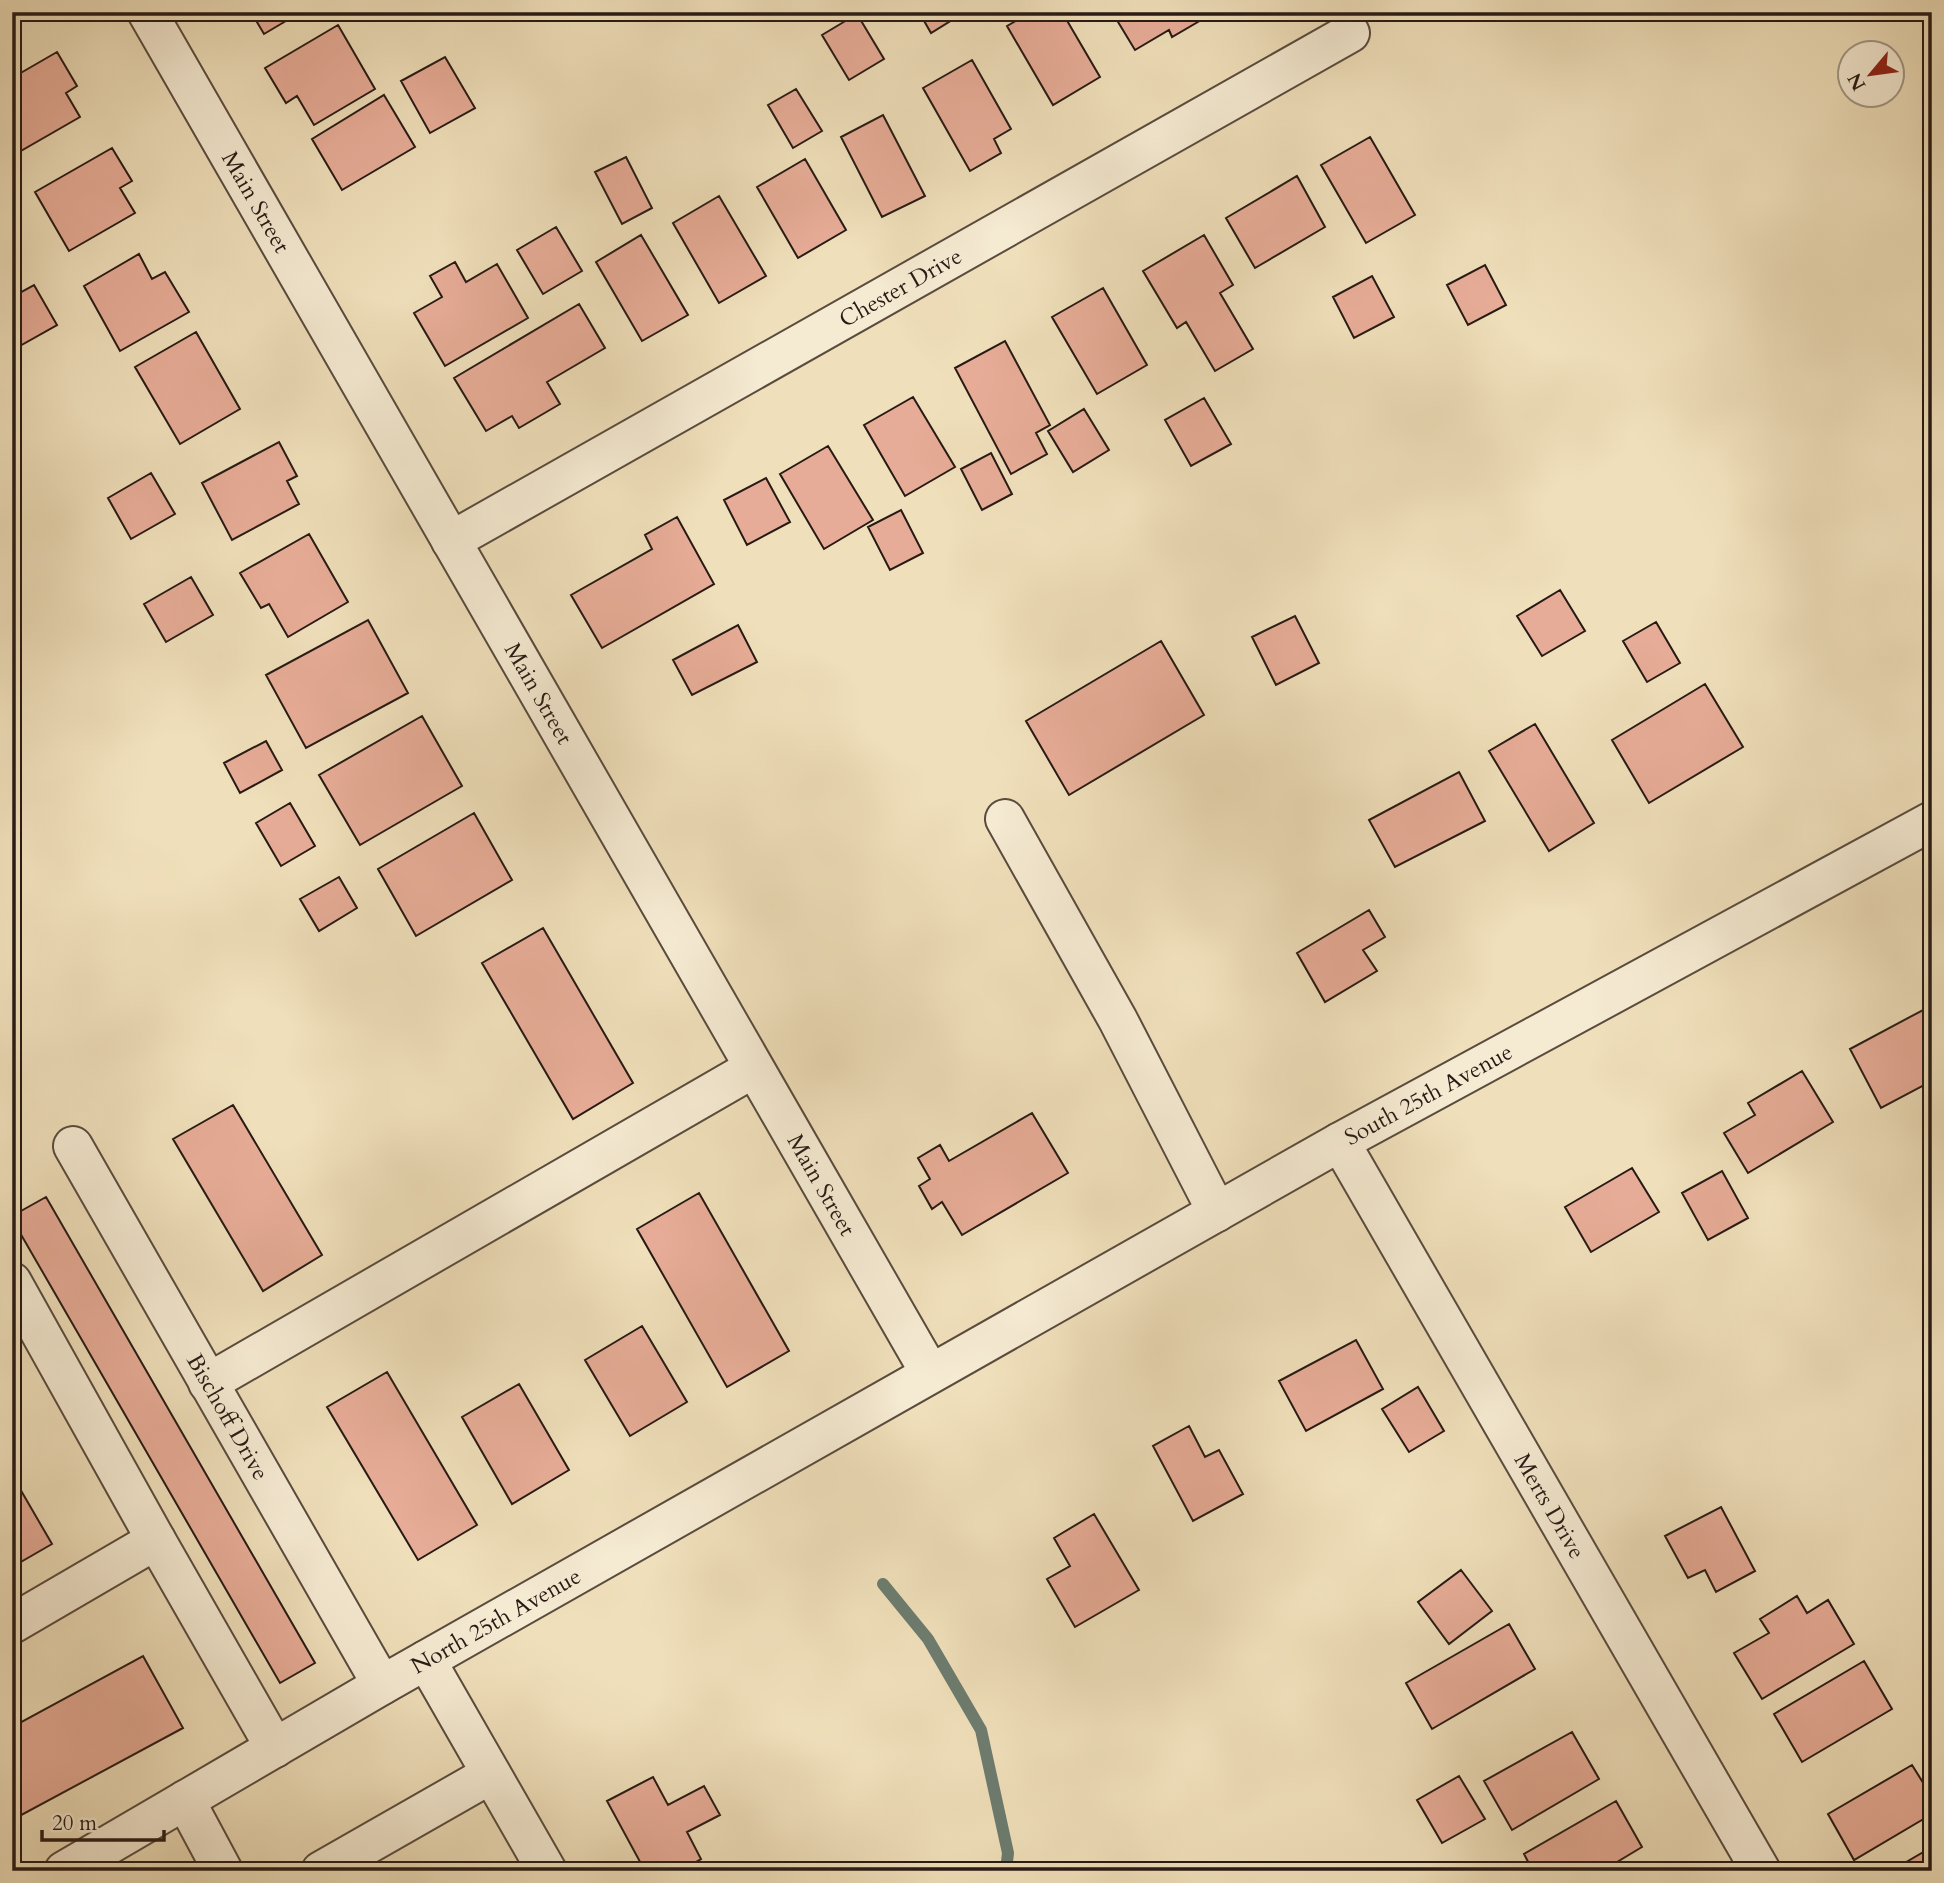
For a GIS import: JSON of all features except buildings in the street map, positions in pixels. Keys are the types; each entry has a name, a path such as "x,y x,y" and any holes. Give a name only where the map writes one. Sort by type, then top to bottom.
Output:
{"street":[{"name":"Main Street","path":"147,12 930,1373"},
{"name":"Chester Drive","path":"451,541 1350,33"},
{"path":"1004,819 1118,1020 1217,1212"},
{"name":"South 25th Avenue","path":"930,1373 1340,1142 1932,821"},
{"path":"208,1383 754,1068"},
{"name":"Merts Drive","path":"1340,1142 1761,1871"},
{"name":"Bischoff Drive","path":"73,1146 382,1685"},
{"path":"12,1282 275,1748"},
{"name":"North 25th Avenue","path":"83,1866 185,1800 382,1685 930,1373"},
{"path":"12,1625 156,1540"},
{"path":"426,1660 547,1871"},
{"path":"321,1871 491,1774"},
{"path":"185,1800 223,1871"}],"waterway":[{"path":"883,1584 928,1639 981,1730 1008,1853 1006,1871"}]}
